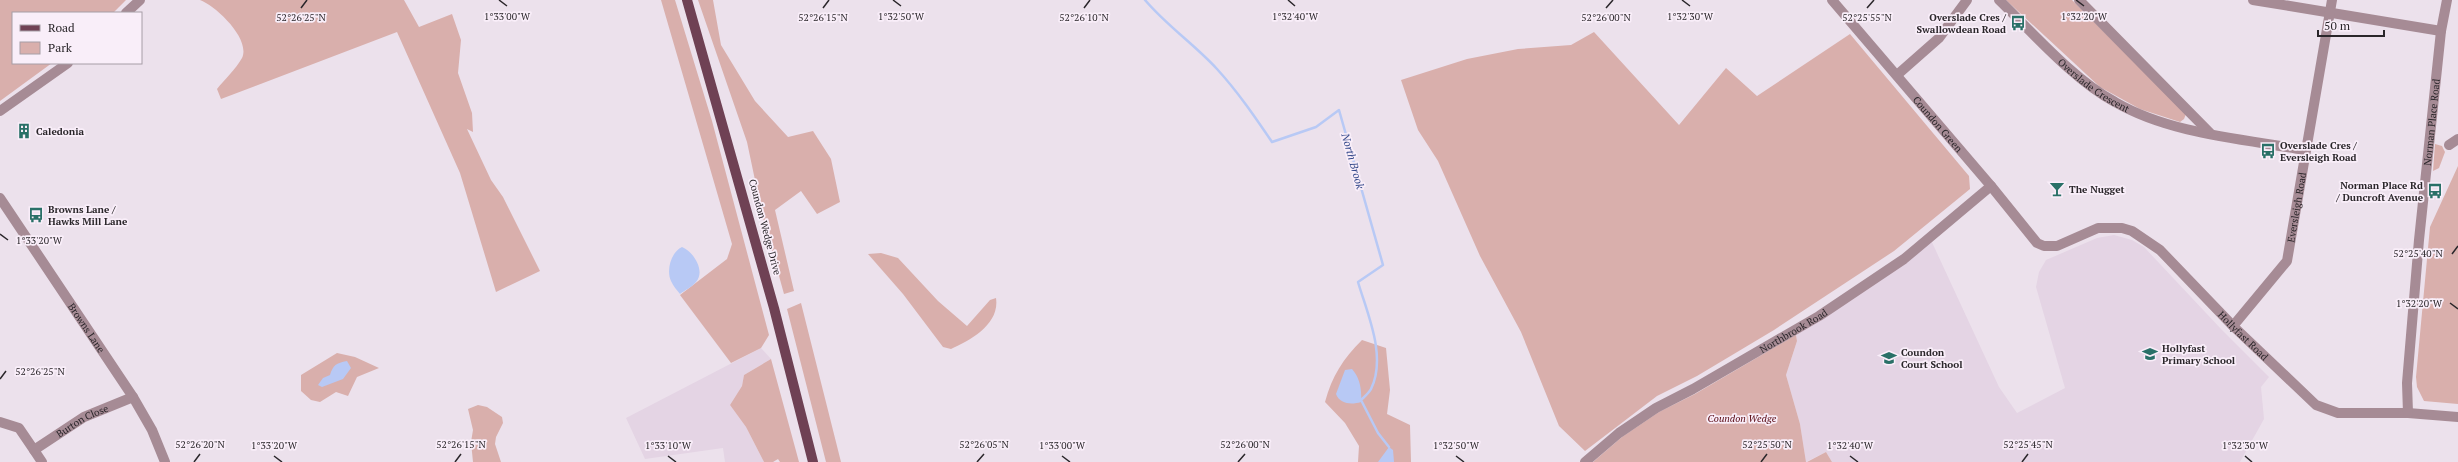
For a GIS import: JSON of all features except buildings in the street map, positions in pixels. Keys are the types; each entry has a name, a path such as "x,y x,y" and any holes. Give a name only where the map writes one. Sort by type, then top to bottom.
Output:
{"main road":[{"name":"Coundon Wedge Drive","path":"687,0 762,262 813,462"}],"street":[{"path":"127,12 140,0"},
{"name":"Coundon Green","path":"1832,0 1992,186 2031,238 2044,246"},
{"path":"1897,75 1939,38 1967,0"},
{"name":"Overslade Crescent","path":"1999,0 2077,74 2114,102 2158,122 2305,150"},
{"path":"2079,0 2210,133"},
{"path":"2253,0 2441,31"},
{"name":"Eversleigh Road","path":"2233,326 2285,266 2332,0"},
{"name":"Norman Place Road","path":"2408,412 2407,383 2418,248 2441,31 2447,0"},
{"path":"0,111 67,64"},
{"name":"Northbrook Road","path":"1585,462 1619,433 1656,408 1693,389 1813,319 1904,259 1992,186"},
{"name":"Browns Lane","path":"0,198 133,397 152,430 165,462"},
{"name":"Hollyfast Road","path":"2044,246 2057,246 2098,228 2122,228 2132,231 2160,250 2233,326 2316,405 2338,413 2408,412 2458,417"},
{"name":"Burton Close","path":"34,450 84,417 133,397"},
{"path":"0,422 19,428 42,462"}],"shaded area":[{"path":"2114,235 2132,240 2144,247 2222,330 2269,377 2261,387 2264,419 2240,462 1832,462 1826,452 1806,462 1800,424 1786,375 1797,341 1796,335 1930,238 1999,387 2017,413 2065,388 2036,287 2039,272 2046,260 2097,238"},
{"path":"761,348 771,359 744,375 742,386 730,405 746,427 764,462 725,462 723,448 645,459 626,418"}],"green space":[{"path":"0,0 126,0 114,12 12,12 12,64 51,64 0,101"},
{"path":"200,0 404,0 419,27 452,14 461,40 458,73 472,113 473,132 467,129 491,180 503,197 540,271 496,292 460,173 397,32 221,99 217,89 242,58 243,50 237,33 230,24 215,9"},
{"path":"661,0 675,0 712,121 769,335 761,348 731,363 680,295 727,259 732,244"},
{"path":"698,0 713,0 721,45 755,101 788,137 813,131 831,159 840,202 817,214 801,191 775,210 794,291 784,294 763,218 747,142"},
{"path":"2006,0 2072,0 2186,114 2184,119 2180,122 2140,109 2100,87"},
{"path":"1594,32 1679,125 1726,68 1757,96 1850,34 1969,176 1970,189 1894,251 1774,330 1697,376 1657,396 1585,451 1559,426 1521,332 1480,256 1438,161 1418,130 1401,80 1467,59 1518,49 1571,45"},
{"path":"2435,144 2442,146 2445,152 2439,168 2433,171"},
{"path":"2458,166 2458,404 2424,401 2417,387 2416,377 2430,227"},
{"path":"881,253 898,258 938,301 967,326 990,300 996,298 996,307 989,323 967,341 951,349 943,347 903,294 868,254"},
{"path":"801,303 841,462 826,462 787,309"},
{"name":"Coundon Wedge","path":"1796,335 1797,341 1786,375 1800,424 1806,462 1593,462 1622,437 1659,412 1695,394"},
{"path":"1362,340 1386,348 1390,390 1387,414 1410,425 1411,462 1358,462 1359,446 1345,423 1325,402 1331,384 1339,368"},
{"path":"337,353 355,357 379,368 357,377 348,396 336,392 320,402 311,400 301,391 301,375"},
{"path":"771,359 799,462 780,462 778,459 773,462 764,462 746,427 730,405 742,386 744,375"},
{"path":"478,405 487,407 502,417 503,423 496,437 495,444 501,462 473,462 471,442 473,430 468,409"},
{"path":"1826,452 1832,462 1807,462"}],"water":[{"path":"682,247 694,257 700,272 699,278 696,282 680,294 672,283 669,267 672,257 678,249"},
{"path":"347,361 351,368 343,379 322,387 318,385 323,378 330,375 332,369 336,365"},
{"path":"1352,369 1360,384 1361,402 1346,403 1340,400 1336,394 1345,370"},
{"path":"1389,447 1393,450 1394,462 1378,462"}],"waterway":[{"name":"North Brook","path":"1145,0 1162,18 1217,69 1253,114 1272,142 1316,127 1339,110 1383,265 1358,282 1374,335 1377,363 1371,389 1361,400 1378,433 1389,447"}],"place":[{"name":"Overslade Cres / Swallowdean Road","path":"2018,23"},
{"name":"Caledonia","path":"24,131"},
{"name":"Overslade Cres / Eversleigh Road","path":"2268,151"},
{"name":"The Nugget","path":"2057,189"},
{"name":"Norman Place Rd / Duncroft Avenue","path":"2435,191"},
{"name":"Browns Lane / Hawks Mill Lane","path":"36,215"},
{"name":"Hollyfast Primary School","path":"2150,354"},
{"name":"Coundon Court School","path":"1889,358"}]}
